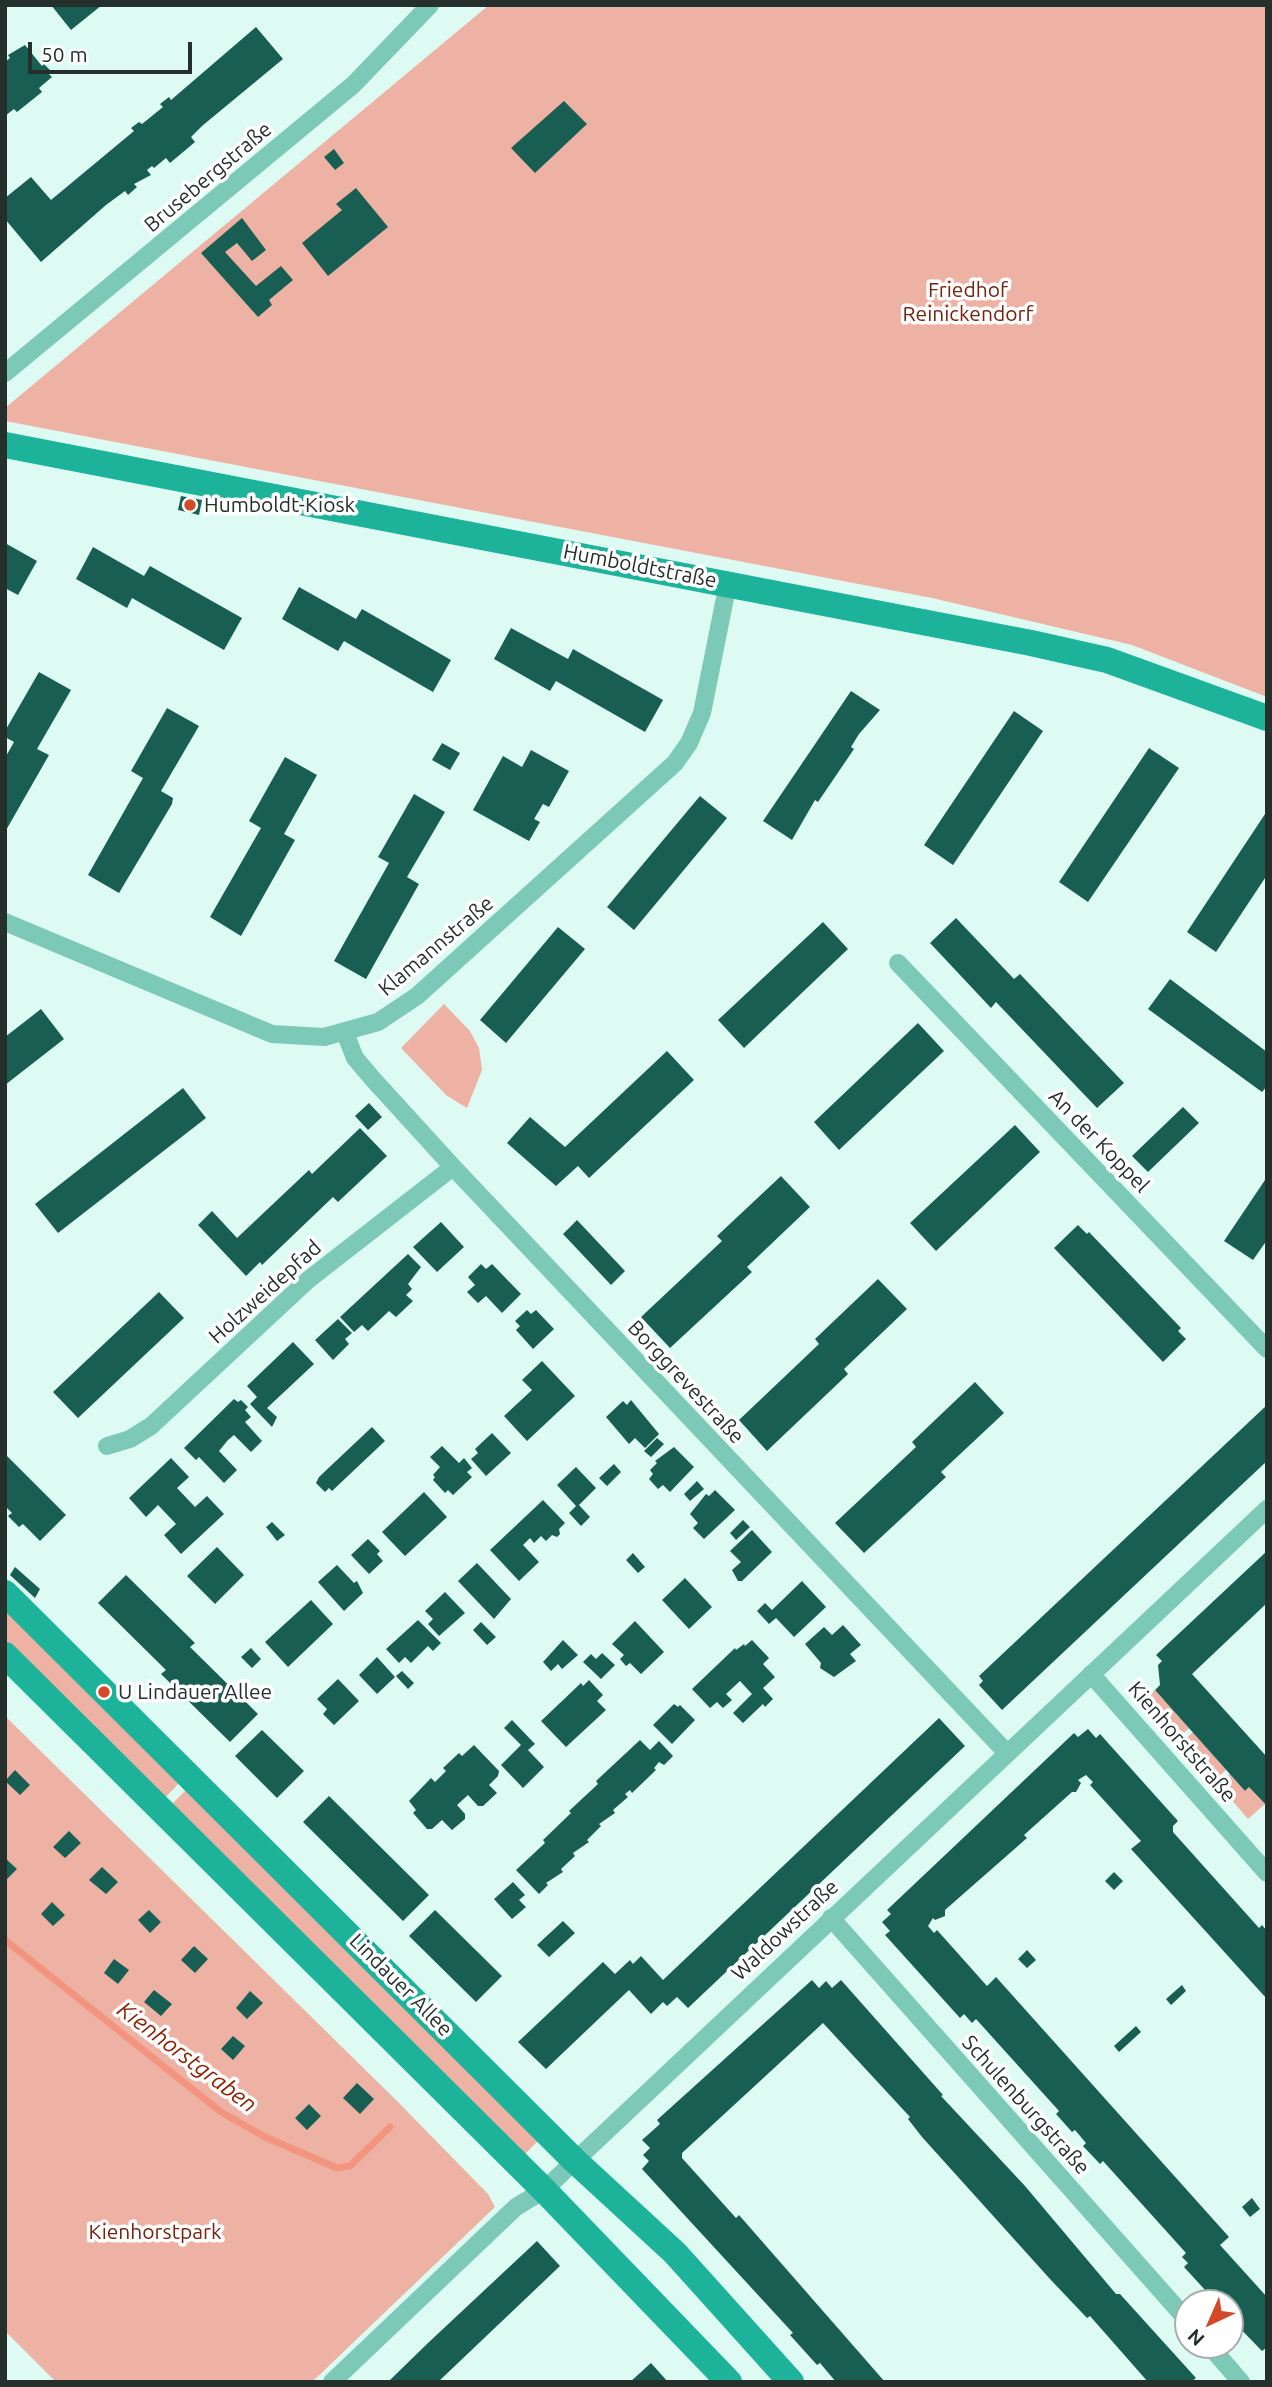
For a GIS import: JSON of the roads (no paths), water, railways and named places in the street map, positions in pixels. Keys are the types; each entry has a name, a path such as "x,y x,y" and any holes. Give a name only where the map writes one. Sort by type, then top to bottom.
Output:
{"main road":[{"name":"Humboldtstraße","path":"5,445 728,583 1107,660 1267,718"},
{"name":"Lindauer Allee","path":"5,1593 574,2160 675,2253 791,2382"},
{"path":"5,1655 544,2190 729,2382"}],"street":[{"name":"Brusebergstraße","path":"5,373 353,85 430,5"},
{"name":"Klamannstraße","path":"5,922 250,1027 291,1037 345,1033 378,1022 408,1004 676,763 689,743 702,713 728,583"},
{"name":"An der Koppel","path":"898,963 1267,1349"},
{"name":"Borggrevestraße","path":"345,1033 355,1058 453,1167 1006,1752"},
{"name":"Holzweidepfad","path":"107,1446 130,1439 157,1421 295,1292 453,1167"},
{"name":"Waldowstraße","path":"332,2382 516,2207 544,2190 1267,1509"},
{"name":"Kienhorststraße","path":"1091,1674 1267,1873"},
{"name":"Schulenburgstraße","path":"831,1918 1174,2305"},
{"path":"1221,2359 1241,2382"}],"waterway":[{"name":"Kienhorstgraben","path":"5,1940 221,2112 265,2137 337,2168 350,2166 390,2127"}],"place":[{"name":"Humboldt-Kiosk","path":"190,505"},
{"name":"U Lindauer Allee","path":"104,1692"}],"park label":[{"name":"Friedhof Reinickendorf","path":"968,302"},
{"name":"Kienhorstpark","path":"155,2232"}]}
